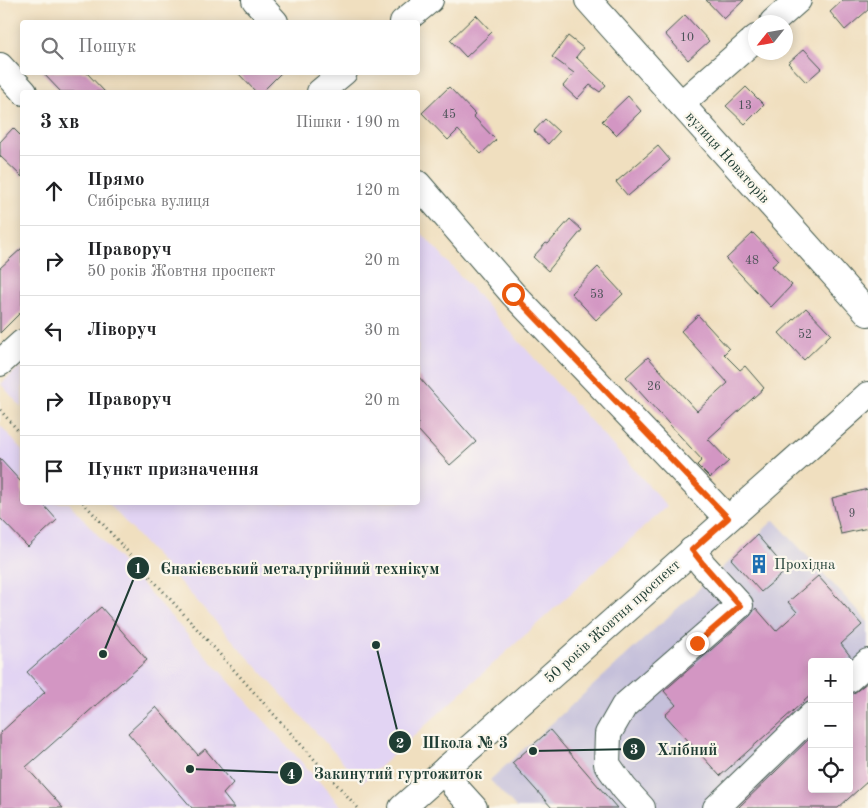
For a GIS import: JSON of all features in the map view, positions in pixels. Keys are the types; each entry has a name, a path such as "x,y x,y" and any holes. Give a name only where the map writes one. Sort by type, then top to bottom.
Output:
{"street":[{"path":"255,0 273,20"},
{"path":"405,20 430,0"},
{"name":"вулиця Новаторів","path":"588,0 868,314"},
{"path":"781,15 798,0"},
{"path":"681,104 748,45"},
{"path":"0,66 22,90"},
{"path":"420,186 513,294 728,518"},
{"path":"0,363 20,345"},
{"name":"50 років Жовтня проспект","path":"402,808 868,395"},
{"path":"642,808 624,788 608,764 608,734 624,706 740,606 692,550"},
{"path":"853,675 868,662"},
{"path":"716,808 808,719"},
{"path":"447,768 455,787 474,808"}],"path":[{"path":"0,410 20,433"},
{"path":"87,505 358,808"}],"shaded area":[{"path":"420,231 667,506 362,783 110,505 420,505"},
{"path":"20,367 20,406 1,384"},
{"path":"0,425 20,448 20,505 71,505 341,806 340,808 0,808"},
{"path":"774,520 868,622 868,781 838,808 516,808 490,780"}],"building":[{"path":"706,0 744,0 724,19"},
{"path":"843,0 868,0 868,10 845,30 830,12"},
{"path":"476,15 492,32 466,57 450,40"},
{"path":"685,15 709,41 688,60 665,34"},
{"path":"568,36 583,48 576,57 606,85 600,92 590,85 577,99 563,86 574,73 552,57"},
{"path":"804,49 822,68 806,82 788,63"},
{"path":"45,75 89,75 103,90 59,90"},
{"path":"240,75 279,75 264,90 254,90"},
{"path":"449,87 475,114 473,116 496,140 481,154 458,130 448,140 422,113"},
{"path":"746,87 764,105 745,124 726,106"},
{"path":"628,96 641,111 616,135 602,121"},
{"path":"545,119 559,132 548,144 534,131"},
{"path":"13,128 20,135 20,175 0,156 0,142"},
{"path":"658,146 670,160 628,196 616,182"},
{"path":"570,219 582,230 548,271 533,257 546,243 548,244"},
{"path":"753,233 779,260 772,266 792,285 771,307 726,259"},
{"path":"20,250 20,313 0,333 0,268"},
{"path":"598,267 623,294 596,320 571,293"},
{"path":"806,308 831,334 804,360 779,333"},
{"path":"698,315 729,349 724,354 740,370 745,366 764,388 708,439 729,461 710,478 697,465 702,460 626,377 648,357 697,411 728,383 681,331"},
{"path":"420,378 476,442 450,465 420,432"},
{"path":"0,459 20,481 20,505 44,505 57,520 28,547 0,518"},
{"path":"868,489 868,528 841,534 832,498"},
{"name":"Прохідна","path":"757,535 787,570 761,592 731,559"},
{"path":"818,576 862,625 841,644 851,657 808,658 808,698 720,776 665,715 676,705 664,691 750,616 756,608 776,631 797,612 788,602"},
{"path":"101,607 147,660 26,767 63,808 0,808 0,733 45,692 27,672"},
{"path":"868,682 868,781 838,808 738,808 808,740 808,793 853,793 853,694"},
{"path":"156,707 198,755 205,749 233,783 223,794 234,808 192,808 128,733"},
{"path":"550,730 617,808 552,808 512,763"}],"place":[{"name":"Прохідна","path":"759,564"},
{"name":"Школа № 3","path":"376,645"},
{"name":"Єнакієвський металургійний технікум","path":"103,654"},
{"name":"Хлібний","path":"533,751"},
{"name":"Закинутий гуртожиток","path":"190,769"}],"route":[{"path":"513,294 728,518 692,550 740,606 697,643"}]}
